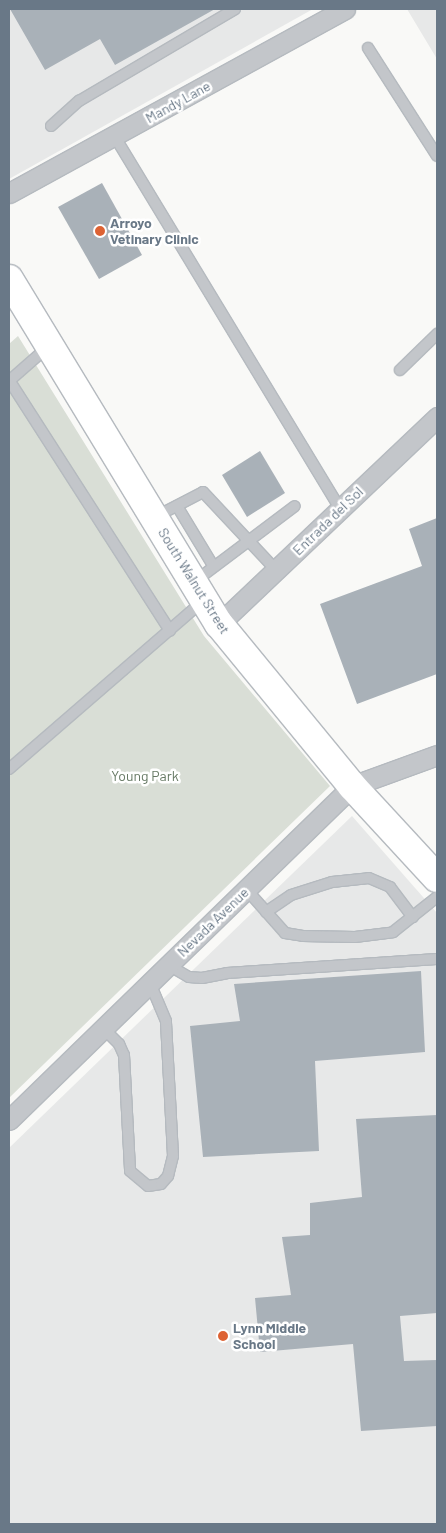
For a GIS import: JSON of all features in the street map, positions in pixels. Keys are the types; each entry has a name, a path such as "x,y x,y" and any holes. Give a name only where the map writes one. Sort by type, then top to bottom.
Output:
{"street":[{"name":"Mandy Lane","path":"9,193 345,9"},
{"name":"South Walnut Street","path":"12,294 165,512 204,583 219,624 352,786 437,878"},
{"name":"Entrada del Sol","path":"219,624 437,417"},
{"name":"Nevada Avenue","path":"9,1120 352,786 437,755"}],"lane":[{"path":"51,126 79,102 236,9"},
{"path":"368,48 437,156"},
{"path":"114,137 340,509"},
{"path":"400,370 437,334"},
{"path":"50,346 9,380 170,631"},
{"path":"165,512 203,492 276,570"},
{"path":"9,769 170,631 204,583 249,541 295,506"},
{"path":"266,912 291,895 332,882 369,878 390,887 413,917"},
{"path":"246,889 286,933 302,936 355,938 393,932 437,897"},
{"path":"168,965 188,977 202,978 227,973 437,958"},
{"path":"103,1028 119,1044 124,1055 130,1171 148,1186 162,1184 168,1176 173,1156 166,1021 150,983"}],"shaded area":[{"path":"9,9 313,9 9,179"},
{"path":"407,9 437,9 437,59"},
{"name":"Lynn Middle School","path":"352,816 437,913 437,1524 9,1524 9,1148"}],"green space":[{"name":"Young Park","path":"18,336 204,636 330,786 9,1098 9,344"}],"building":[{"path":"10,9 215,9 115,65 100,39 45,70"},
{"name":"Arroyo Vetinary Clinic","path":"102,183 142,255 99,279 58,207"},
{"path":"260,451 285,493 247,517 222,475"},
{"path":"437,518 437,674 357,704 320,604 422,566 409,529"},
{"path":"421,971 425,1052 315,1061 319,1151 203,1157 190,1026 240,1021 234,984"},
{"path":"437,1115 437,1313 400,1316 404,1361 437,1360 437,1426 361,1431 353,1344 260,1352 255,1298 291,1295 282,1237 310,1235 310,1203 362,1197 356,1119"}],"place":[{"name":"Arroyo Vetinary Clinic","path":"100,231"},
{"name":"Lynn Middle School","path":"223,1336"}]}
